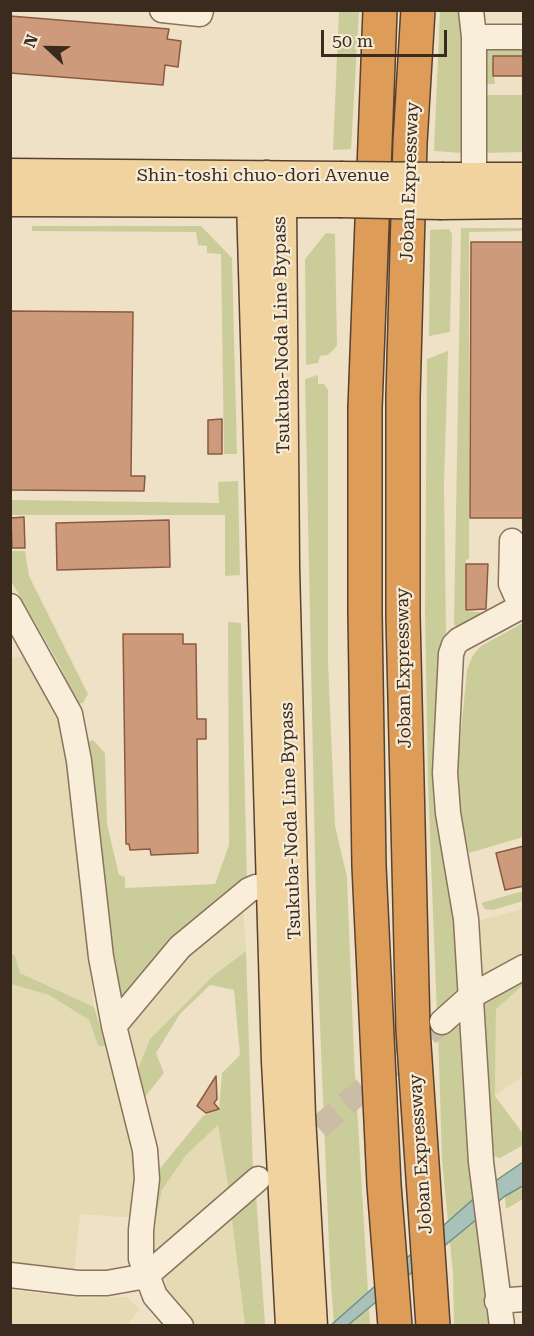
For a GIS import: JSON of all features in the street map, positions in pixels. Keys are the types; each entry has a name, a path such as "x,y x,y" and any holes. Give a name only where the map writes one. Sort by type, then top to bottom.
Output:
{"highway":[{"name":"Joban Expressway","path":"380,10 365,408 365,614 370,900 384,1185 395,1326"},
{"name":"Joban Expressway","path":"418,10 410,143 403,397 403,616 413,1030 433,1326"}],"main road":[{"path":"10,174 266,193"},
{"name":"Shin-toshi chuo-dori Avenue","path":"443,191 474,178 524,178"},
{"name":"Shin-toshi chuo-dori Avenue","path":"10,201 340,190 443,191 524,203"},
{"name":"Tsukuba-Noda Line Bypass","path":"266,193 271,886 277,1074 291,1326"},
{"name":"Tsukuba-Noda Line Bypass","path":"266,193 284,567 300,1116 312,1326"}],"street":[{"path":"162,10 200,14 201,10"},
{"path":"471,10 474,37 474,178"},
{"path":"474,37 524,37"},
{"path":"502,1326 497,1301 486,1180 481,1162 466,919 448,813 445,773 451,654 459,640 522,606 511,584 512,541"},
{"path":"10,606 70,714 80,761 101,957 114,1026 144,1150 147,1179 141,1249 146,1276 155,1296 181,1326"},
{"path":"114,1026 180,947 249,890 256,886 271,886"},
{"path":"442,1022 471,996 524,967"},
{"path":"10,1275 45,1281 78,1283 107,1283 146,1276 258,1179"},
{"path":"497,1301 524,1299"}],"shaded area":[{"path":"10,657 24,657 41,680 59,718 74,796 94,1007 20,973 15,955 11,954"},
{"path":"243,904 246,951 214,975 150,1039 136,1074 126,1025 188,948"},
{"path":"523,909 523,961 481,985 474,925 478,921"},
{"path":"10,984 49,995 89,1020 98,1046 106,1046 116,1084 130,1121 140,1168 137,1218 80,1214 74,1275 11,1265"},
{"path":"523,985 523,1076 495,1096 496,1008"},
{"path":"219,1124 229,1191 153,1257 153,1230 162,1190 186,1155"},
{"path":"231,1212 245,1325 196,1325 168,1295 165,1274"},
{"path":"10,1290 82,1298 127,1297 139,1309 127,1325 11,1325"}],"green space":[{"path":"339,11 359,11 351,149 333,150"},
{"path":"440,11 462,11 467,147 462,153 434,151"},
{"path":"523,45 523,56 492,56 495,84 485,84 483,54 492,46"},
{"path":"482,95 523,95 523,152 486,153 482,147"},
{"path":"32,226 201,226 232,258 237,454 224,454 221,254 207,253 207,246 198,245 196,232 32,231"},
{"path":"461,228 523,228 523,231 469,232 469,559 466,560 465,611 490,613 464,629 454,625"},
{"path":"449,229 452,234 450,332 429,336 430,230"},
{"path":"326,233 335,234 337,346 328,355 320,356 318,363 306,365 305,259"},
{"path":"448,351 444,486 446,632 439,717 461,991 437,1015 428,785 425,612 427,359"},
{"path":"318,375 318,384 324,384 328,390 328,662 335,826 347,877 354,1057 370,1325 334,1325 330,1269 317,952 305,379"},
{"path":"238,481 240,575 225,576 225,515 11,515 11,500 219,503 218,482"},
{"path":"11,551 25,551 29,576 88,694 83,703 77,704 60,666 11,581"},
{"path":"228,622 241,623 247,884 127,1002 118,1001 86,743 93,740 105,753 107,824 119,875 125,877 125,888 215,884 229,845"},
{"path":"523,623 523,837 469,853 459,805 458,762 467,670 473,655 481,646"},
{"path":"523,891 523,901 493,910 485,909 481,903"},
{"path":"246,951 253,1171 229,1191 218,1125 186,1155 162,1190 153,1230 153,1257 149,1231 157,1172 203,1116 219,1109 222,1073 240,1055 234,990 210,985 180,1014 156,1053 164,1073 145,1097 136,1074 150,1039 214,975"},
{"path":"11,954 15,955 20,973 94,1007 106,1046 98,1046 89,1020 49,995 11,984"},
{"path":"523,972 523,985 496,1009 495,1096 524,1135 523,1145 500,1158 489,1155 479,999"},
{"path":"449,1022 462,1028 493,1325 454,1325 453,1274 442,1160 438,1031"},
{"path":"523,1188 523,1199 506,1209 505,1196"},
{"path":"256,1194 265,1325 245,1325 231,1212"}],"water":[{"path":"523,1162 523,1186 505,1196 348,1325 330,1326 488,1186"}],"building":[{"path":"10,16 169,29 167,39 181,41 178,67 165,65 163,85 10,73"},
{"path":"493,56 524,56 524,76 493,76"},
{"path":"471,242 524,242 524,518 470,518"},
{"path":"10,311 133,312 131,476 145,476 144,491 10,490"},
{"path":"222,419 222,454 208,454 208,420"},
{"path":"24,517 25,548 12,548 11,518"},
{"path":"169,520 170,567 57,570 56,523"},
{"path":"466,564 488,564 486,609 466,610"},
{"path":"123,634 183,634 183,644 196,644 197,719 206,719 206,739 197,739 198,853 151,855 150,849 130,850 129,844 126,844"},
{"path":"524,846 524,886 505,890 496,853"},
{"path":"216,1076 217,1099 214,1103 219,1109 206,1113 197,1106"}],"tunnel":[{"path":"291,1151 442,1022"}]}
